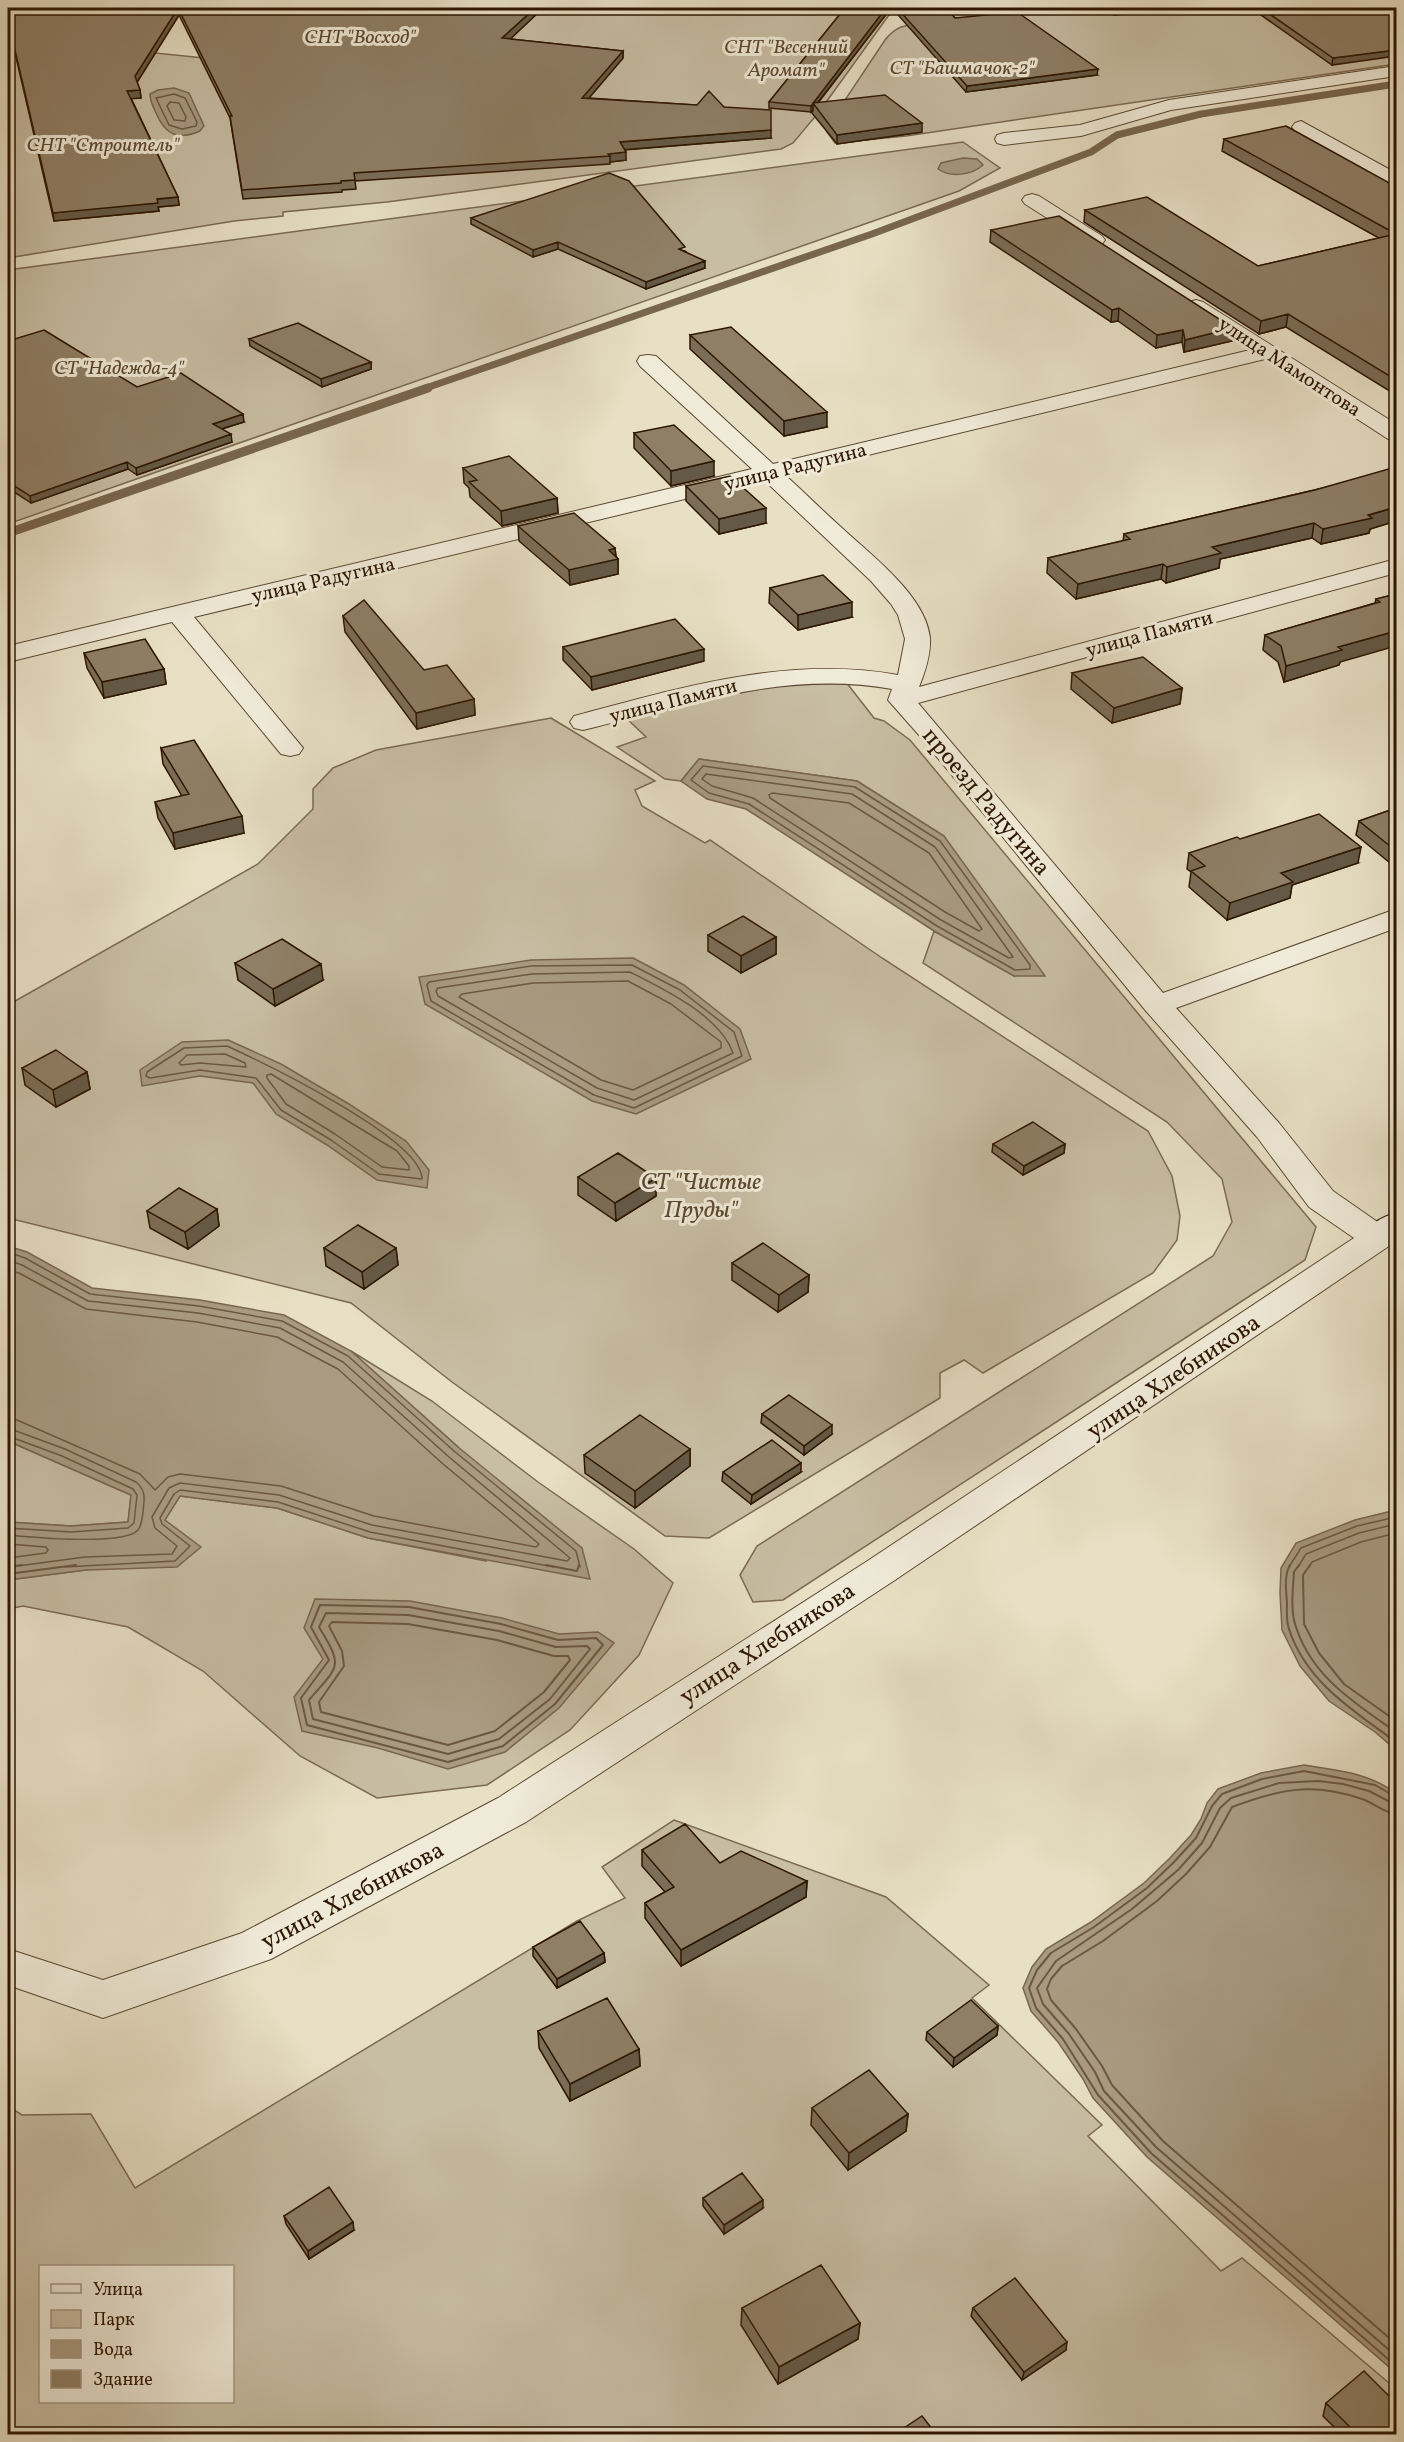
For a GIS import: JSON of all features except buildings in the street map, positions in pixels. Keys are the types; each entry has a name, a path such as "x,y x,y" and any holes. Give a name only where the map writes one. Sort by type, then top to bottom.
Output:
{"street":[{"path":"1004,139 1081,130 1169,105 1396,71"},
{"path":"1301,127 1396,181"},
{"path":"1032,200 1111,250"},
{"name":"улица Мамонтова","path":"1179,295 1396,434"},
{"name":"улица Радугина","path":"8,654 1268,352"},
{"path":"648,361 770,472 885,583 909,612 917,633 914,660 904,692"},
{"name":"улица Памяти","path":"583,722 686,694 747,682 813,676 851,676 904,692 1396,566"},
{"path":"177,613 290,748"},
{"name":"проезд Радугина","path":"904,692 927,728 1157,1005 1268,1130 1321,1199 1387,1231"},
{"path":"1157,1005 1396,918"},
{"name":"улица Хлебникова","path":"8,1967 103,1999 256,1946 512,1810 882,1570 1387,1231"}],"green space":[{"name":"СНТ \"Строитель\"","path":"462,8 894,8 819,112 793,143 781,149 387,202 283,212 283,216 234,221 8,258 8,38 283,66"},
{"name":"СТ \"Башмачок-2\"","path":"913,8 1396,8 1396,64 906,136 835,143 827,132 835,115 885,40 901,27 922,23"},
{"name":"СТ \"Надежда-4\"","path":"963,142 1000,168 959,191 8,524 8,270"},
{"path":"846,682 874,718 884,721 910,740 1316,1227 1305,1260 783,1600 753,1602 740,1575 757,1546 1213,1256 1232,1222 1222,1179 1167,1122 923,963 934,931 1014,976 944,836 857,781 699,759 681,781 665,779 617,747 646,737 624,716 780,685"},
{"name":"СТ \"Чистые Пруды\"","path":"551,718 655,781 635,790 642,806 705,843 710,840 882,958 1148,1131 1172,1176 1180,1216 1177,1240 1153,1273 983,1373 964,1360 940,1373 940,1398 709,1538 665,1536 452,1382 351,1303 8,1218 8,1005 258,864 313,809 313,789 333,768 376,750"},
{"path":"351,1351 432,1401 538,1482 634,1549 673,1583 639,1655 570,1730 487,1785 377,1798 300,1756 203,1671 128,1627 23,1606 8,1609 8,1580 86,1570 165,1519 180,1496 277,1508 368,1538 486,1561 458,1447"},
{"path":"8,1441 131,1495 128,1522 71,1526 8,1522"},
{"path":"674,1820 886,1897 989,1985 972,1998 1102,2125 1088,2136 1221,2271 1242,2258 1396,2389 1396,2434 8,2434 8,2106 22,2115 91,2114 135,2188 577,1921 625,1898 602,1867"}],"water":[{"path":"174,88 189,93 204,126 200,131 178,135 163,126 152,104 150,94 158,90"},
{"path":"963,158 977,159 983,165 961,174 949,174 938,169 941,163"},
{"path":"699,759 857,781 944,836 1045,976 1014,976 934,931 746,809 707,799 681,781"},
{"path":"633,958 684,985 740,1029 751,1059 636,1114 592,1101 425,1004 419,977 531,960"},
{"path":"228,1040 281,1064 406,1141 429,1170 427,1188 377,1180 327,1145 276,1114 253,1083 200,1076 142,1086 140,1070 182,1042"},
{"path":"8,1246 27,1252 92,1288 200,1300 284,1315 351,1351 458,1447 582,1548 590,1579 368,1538 277,1508 180,1496 165,1520 201,1547 177,1567 86,1570 8,1580 8,1522 71,1526 128,1522 131,1495 8,1441"},
{"path":"1396,1510 1396,1750 1375,1732 1329,1701 1300,1666 1282,1630 1280,1593 1281,1568 1296,1543 1355,1520"},
{"path":"315,1599 410,1601 502,1618 559,1634 598,1632 614,1643 559,1708 505,1752 448,1769 378,1748 302,1731 294,1697 323,1659 304,1628"},
{"path":"1304,1765 1363,1776 1396,1793 1396,2373 1147,2157 1093,2098 1058,2042 1031,2011 1023,1988 1032,1967 1046,1949 1091,1922 1144,1883 1170,1858 1191,1835 1207,1803 1218,1789 1261,1773"}],"waterway":[{"path":"423,389 872,234 1091,152 1117,135 1201,114 1396,84"},
{"path":"8,533 428,388"}],"park label":[{"name":"СНТ \"Восход\"","path":"360,36"},
{"name":"СНТ \"Весенний Аромат\"","path":"786,58"}]}
